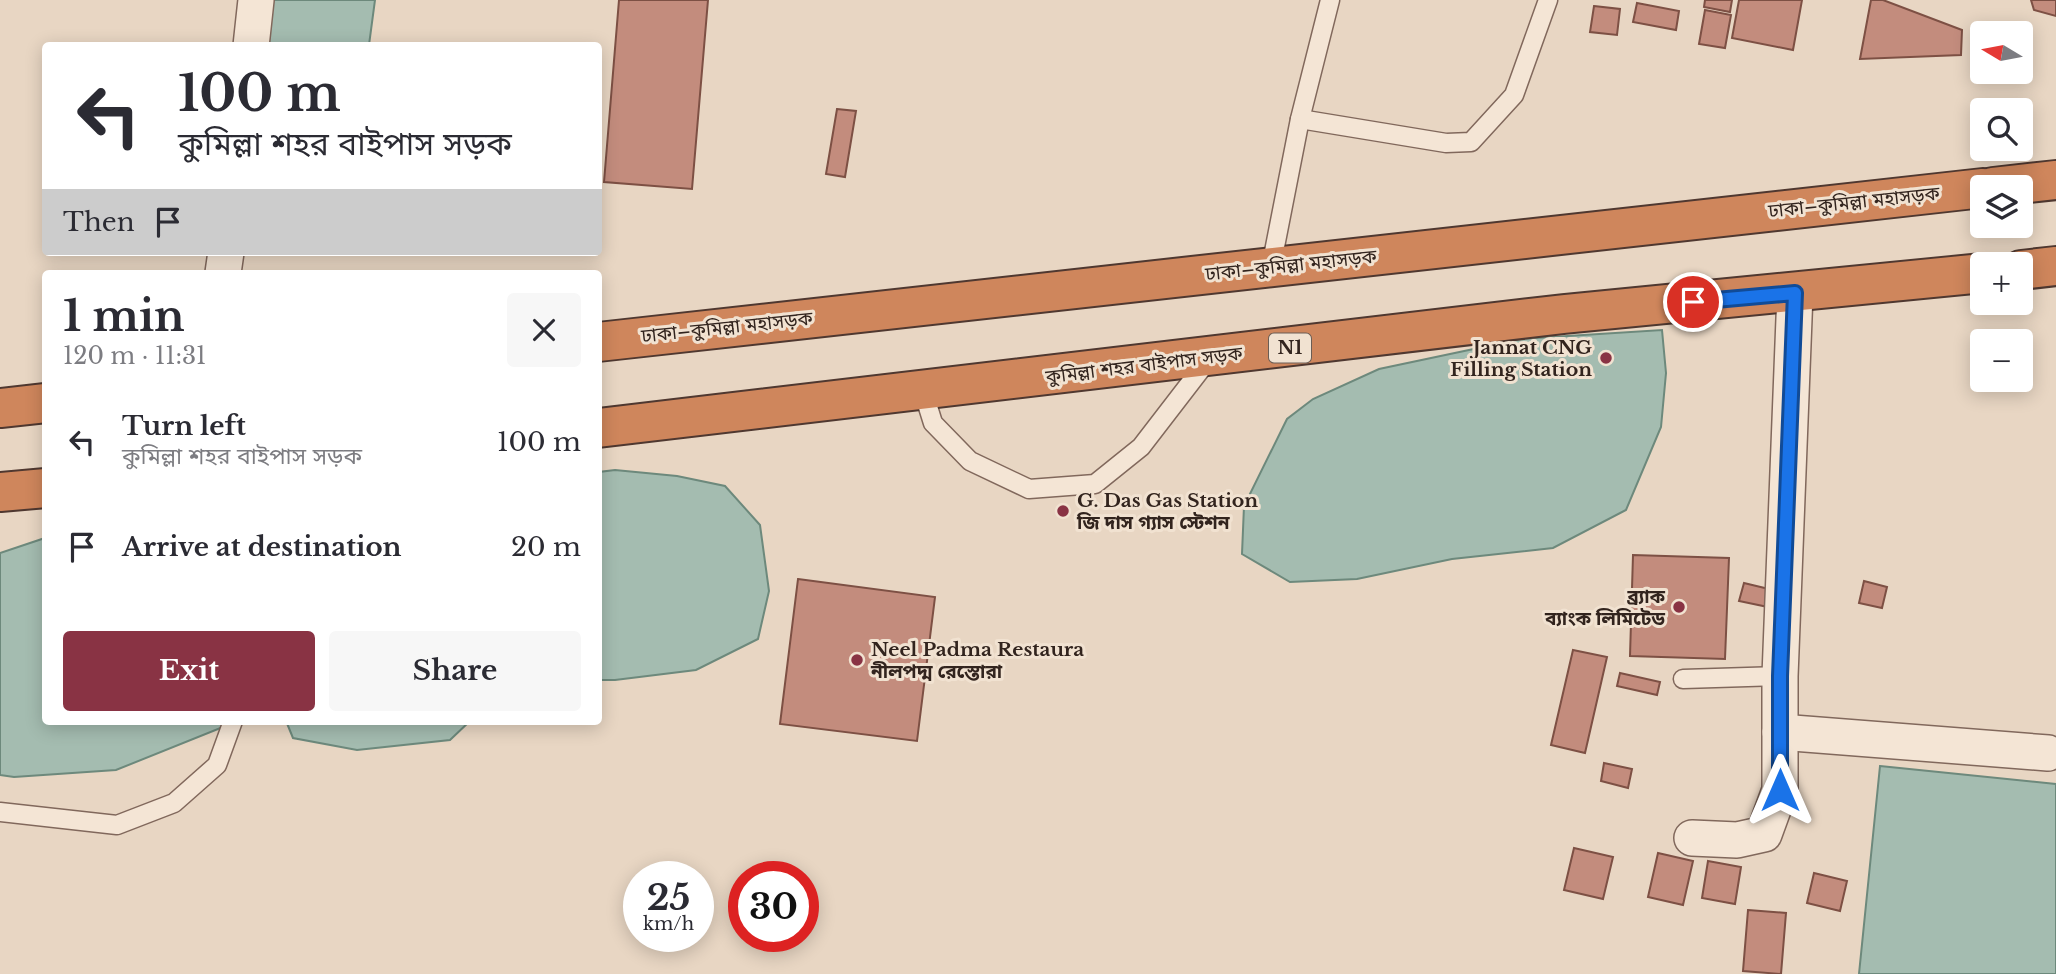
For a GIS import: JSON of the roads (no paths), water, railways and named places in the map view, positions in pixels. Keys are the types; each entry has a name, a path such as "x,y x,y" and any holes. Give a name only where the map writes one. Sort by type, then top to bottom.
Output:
{"highway":[{"path":"2033,183 2056,180"},
{"name":"ঢাকা–কুমিল্লা মহাসড়ক","path":"602,342 1970,189"},
{"path":"2033,269 2056,266"},
{"name":"কুমিল্লা শহর বাইপাস সড়ক","path":"602,428 1210,358 1564,314 1970,275"},
{"path":"0,408 42,403"},
{"path":"0,492 42,488"}],"street":[{"path":"251,42 256,0"},
{"path":"1692,838 1737,840 1764,834 1780,790 1780,676 1795,293"},
{"path":"1780,732 2048,753"}],"lane":[{"path":"1271,267 1300,118 1330,0"},
{"path":"1300,118 1446,143 1472,142 1514,95 1548,0"},
{"path":"923,391 933,423 970,461 1029,489 1095,484 1141,446 1210,358"},
{"path":"1683,679 1780,676"},
{"path":"0,812 117,825 174,803 217,765 232,725"}],"place":[{"name":"Jannat CNG Filling Station","path":"1606,358"},
{"name":"G. Das Gas Station জি দাস গ্যাস স্টেশন","path":"1063,511"},
{"name":"ব্র্যাক ব্যাংক লিমিটেড","path":"1679,607"},
{"name":"Neel Padma Restaura নীলপদ্ম রেস্তোরা","path":"857,660"}]}
